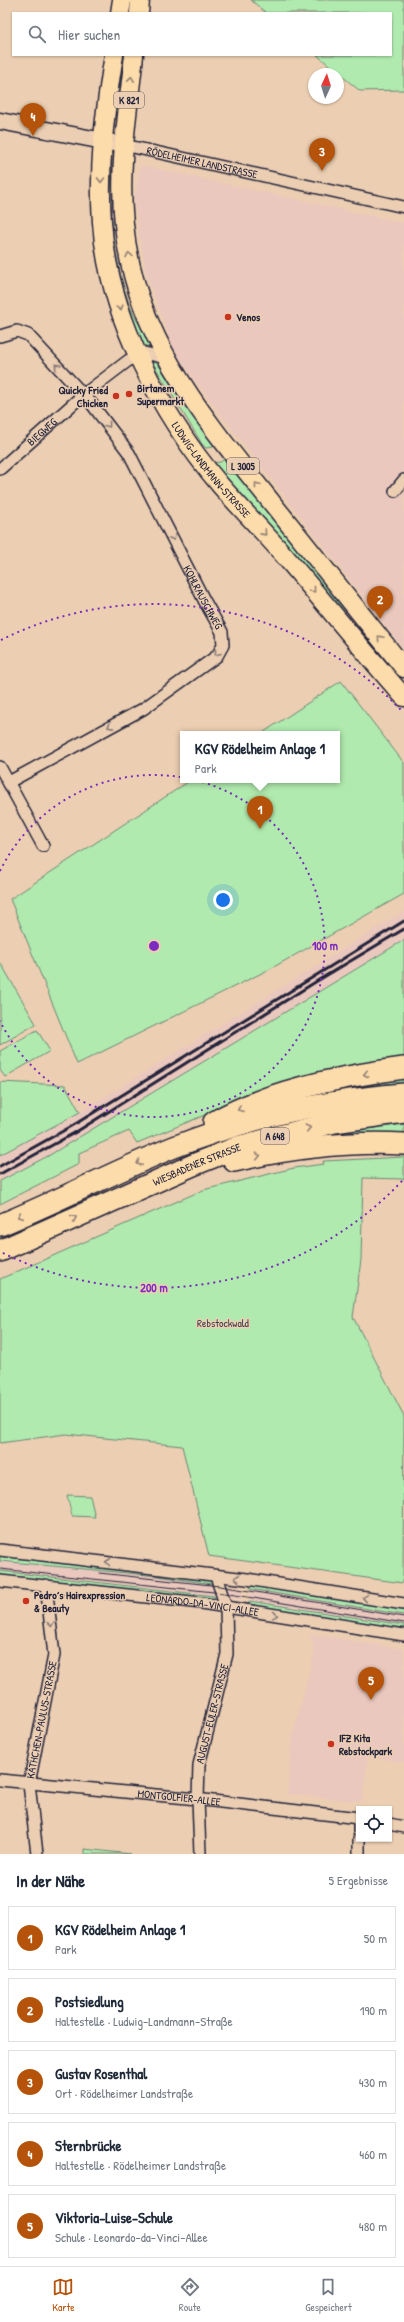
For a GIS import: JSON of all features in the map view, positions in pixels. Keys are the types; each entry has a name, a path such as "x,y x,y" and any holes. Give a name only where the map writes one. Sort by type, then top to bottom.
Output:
{"highway":[{"path":"174,1147 222,1117 244,1107 289,1092 329,1082 404,1068"},
{"name":"WIESBADENER STRASSE","path":"0,1225 174,1147 226,1128 273,1115 331,1102 404,1094"},
{"name":"WIESBADENER STRASSE","path":"0,1251 152,1183 238,1147 334,1122 404,1112"},
{"path":"152,1183 276,1152 334,1145 404,1144"}],"main road":[{"path":"120,12 122,0"},
{"path":"138,12 140,0"},
{"name":"LUDWIG-LANDMANN-STRASSE","path":"114,56 104,115 100,192 102,224 107,256 120,309 137,355 172,417 220,485 288,560 360,648 404,697"},
{"name":"K 821","path":"124,145 134,56"},
{"name":"RÖDELHEIMER LANDSTRASSE","path":"0,121 124,145"},
{"name":"L 3005","path":"124,145 122,191 124,224 130,261 139,298 165,358 209,423 404,668"},
{"path":"195,451 217,457 223,454 226,444"}],"street":[{"name":"RÖDELHEIMER LANDSTRASSE","path":"124,145 404,206"},
{"name":"KOHLRAUSCHWEG","path":"0,336 18,330 28,336 83,395 129,453 204,600 222,632 223,645 217,656 143,708 9,782"},
{"path":"137,355 145,353 165,358"},
{"name":"BIEGWEG","path":"0,469 83,395 137,355"},
{"path":"395,492 404,480"},
{"path":"0,767 43,846"},
{"path":"0,1550 216,1576 404,1604"},
{"name":"AUGUST-EULER-STRASSE","path":"200,1854 198,1799 199,1765 225,1665 227,1645 226,1607 216,1576"},
{"name":"LEONARDO-DA-VINCI-ALLEE","path":"0,1581 46,1585 226,1607 404,1635"},
{"name":"KÄTHCHEN-PAULUS-STRASSE","path":"37,1854 29,1784 54,1655 46,1585"},
{"name":"MONTGOLFIER-ALLEE","path":"0,1780 29,1784 198,1799 356,1818"},
{"path":"392,1825 404,1827"},
{"path":"359,1842 360,1854"}],"shaded area":[{"path":"141,165 404,223 404,650 194,380 173,348 146,274 138,229 134,198"},
{"path":"404,911 404,940 48,1156 0,1181 0,1155 80,1112"},
{"path":"0,1561 158,1576 215,1584 218,1596 0,1571"},
{"path":"225,1586 243,1589 241,1600 227,1596"},
{"path":"250,1589 404,1615 404,1625 249,1601"},
{"path":"311,1634 404,1649 404,1763 368,1756 362,1802 287,1794 293,1732 314,1654"}],"green space":[{"path":"251,0 404,0 404,90 360,91 344,78 344,68 333,68 318,56 392,56 392,12 265,12"},
{"path":"123,56 128,56 121,119 115,119"},
{"path":"107,173 112,173 112,225 122,281 133,313 153,344 151,347 139,344 131,326 113,254"},
{"path":"154,358 186,408 206,428 216,443 213,447 206,448 202,444 151,360"},
{"path":"228,454 345,609 340,613 212,463 221,462"},
{"path":"341,681 404,763 404,894 270,969 77,1064 10,899 186,783 340,783 340,731 266,731"},
{"path":"404,940 404,1062 217,1110 137,1143 129,1131 79,1153 79,1164 0,1204 0,1181 48,1156"},
{"path":"0,962 36,1024 0,1045"},
{"path":"37,1030 50,1051 5,1077 0,1070 0,1051"},
{"path":"404,1076 404,1082 326,1091"},
{"path":"0,1082 65,1085 80,1112 0,1155"},
{"path":"404,1124 404,1133 317,1136"},
{"name":"Rebstockwald","path":"404,1157 404,1179 363,1178 361,1260 353,1317 404,1416 403,1583 209,1556 182,1446 66,1434 0,1443 0,1279 203,1190 294,1168 324,1164 323,1161"},
{"path":"67,1495 90,1496 95,1517 72,1516"},
{"path":"0,1555 210,1580 212,1584 158,1576 0,1561"},
{"path":"0,1571 214,1596 215,1601 160,1592 0,1576"},
{"path":"251,1585 404,1610 404,1615 250,1589"},
{"path":"249,1601 404,1625 404,1631 248,1606"},
{"path":"84,1849 131,1854 84,1854"}],"tram line":[{"path":"0,1569 223,1593 404,1623"},
{"path":"99,1573 220,1586 404,1617"}],"railway":[{"path":"0,1166 72,1126 404,921"},
{"path":"0,1174 76,1132 317,981 404,929"}],"place":[{"name":"Sternbrücke","path":"33,136"},
{"name":"Gustav Rosenthal","path":"322,171"},
{"name":"Venos","path":"228,317"},
{"name":"Birtanem Supermarkt","path":"129,394"},
{"name":"Quicky Fried Chicken","path":"116,396"},
{"name":"Postsiedlung","path":"380,619"},
{"name":"KGV Rödelheim Anlage 1","path":"260,829"},
{"name":"Pedro´s Hairexpression & Beauty","path":"26,1601"},
{"name":"Viktoria-Luise-Schule","path":"371,1700"},
{"name":"IFZ Kita Rebstockpark","path":"331,1744"}]}
